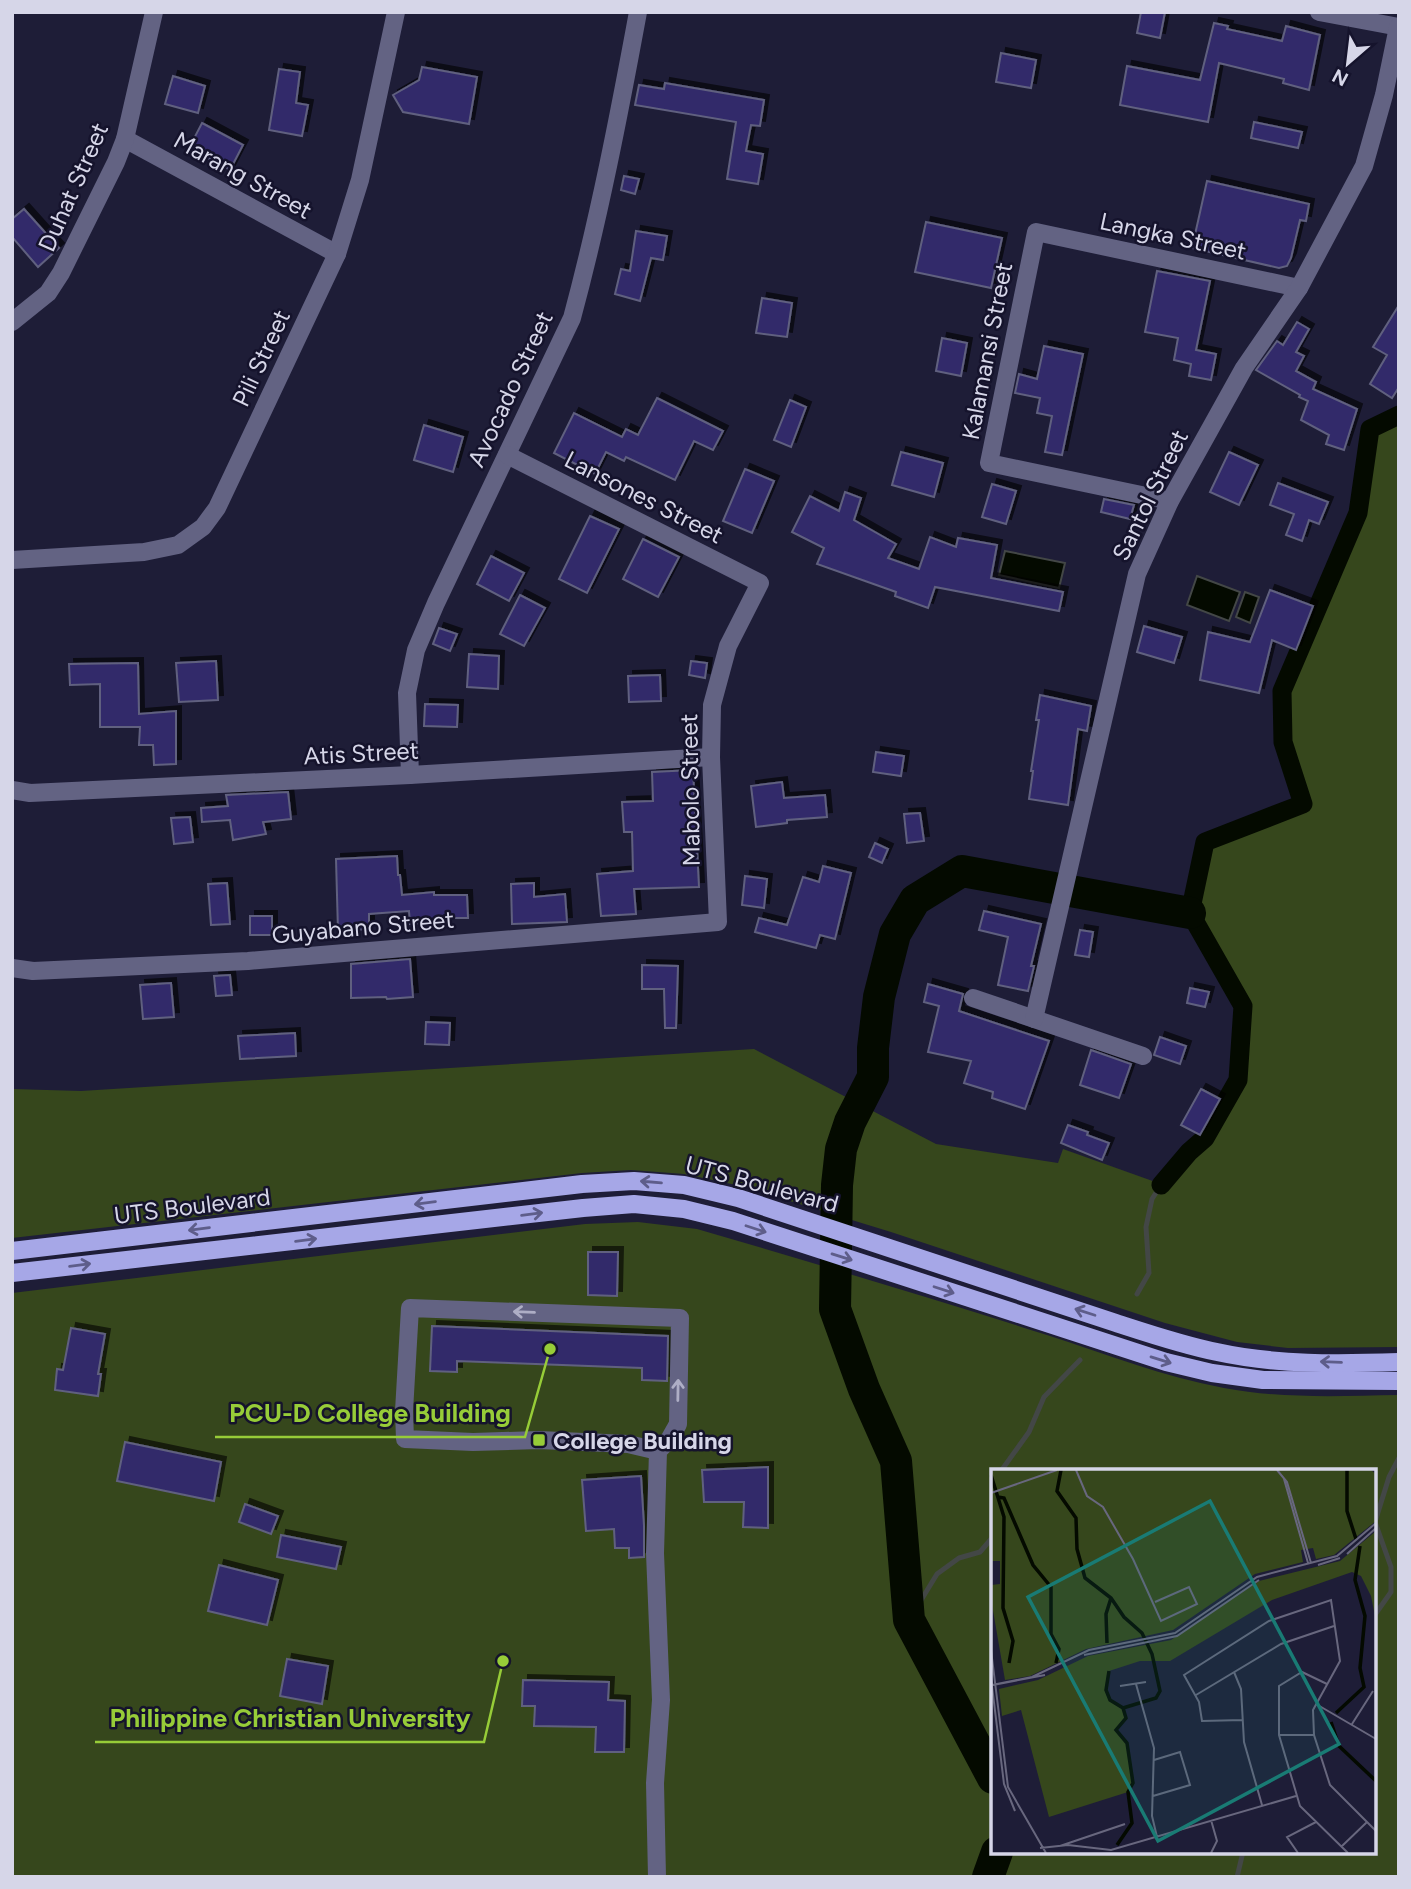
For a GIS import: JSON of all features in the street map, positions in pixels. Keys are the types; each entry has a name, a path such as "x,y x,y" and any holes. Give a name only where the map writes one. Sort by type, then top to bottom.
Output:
{"main road":[{"name":"UTS Boulevard","path":"12,1251 582,1184 634,1181 684,1185 738,1198 1113,1322 1216,1352 1264,1360 1399,1362"},
{"name":"UTS Boulevard","path":"12,1273 635,1204 684,1209 733,1222 1166,1362 1212,1373 1263,1381 1399,1381"}],"street":[{"name":"Duhat Street","path":"13,319 48,293 61,273 125,139 154,12"},
{"name":"Pili Street","path":"12,561 144,552 178,545 203,527 217,508 337,254 360,180 396,12"},
{"name":"Avocado Street","path":"410,775 407,693 416,650 572,318 619,114 638,12"},
{"path":"1319,12 1398,27"},
{"name":"Santol Street","path":"1034,1019 1137,574 1170,501 1244,368 1299,288 1364,166 1384,95 1398,27"},
{"name":"Marang Street","path":"125,139 337,254"},
{"name":"Langka Street","path":"1036,232 1299,288"},
{"name":"Kalamansi Street","path":"1036,232 989,463 1170,501"},
{"name":"Lansones Street","path":"507,455 760,583"},
{"name":"Mabolo Street","path":"718,922 711,757 712,705 728,646 760,583"},
{"name":"Atis Street","path":"12,790 30,793 711,757"},
{"name":"Guyabano Street","path":"12,968 33,971 248,961 718,922"},
{"path":"973,998 1143,1056"},
{"path":"657,1877 654,1783 661,1700 655,1553 658,1451 670,1440 678,1424 680,1318 410,1308 405,1439 628,1444 658,1451"}],"green space":[{"path":"1399,415 1399,1347 1288,1348 1237,1342 1165,1323 891,1232 741,1186 684,1174 631,1170 582,1173 12,1238 12,1089 81,1091 754,1049 936,1144 1058,1163 1063,1149 1161,1184 1205,1138 1238,1080 1243,1006 1190,913 1205,842 1303,804 1283,742 1282,691 1358,513 1370,429"},
{"path":"638,1222 697,1229 1202,1383 1246,1392 1289,1395 1399,1395 1399,1877 12,1877 12,1293 585,1224"}],"shaded area":[{"path":"1005,551 1065,563 1059,588 999,575"},
{"path":"1197,576 1240,592 1229,621 1187,605"},
{"path":"1245,592 1259,597 1250,623 1236,617"}],"building":[{"path":"1141,12 1165,12 1160,38 1137,33"},
{"path":"1214,23 1228,26 1227,29 1282,41 1286,26 1320,35 1309,90 1283,83 1284,79 1219,63 1208,122 1120,105 1127,66 1200,80"},
{"path":"1001,53 1036,60 1031,88 996,82"},
{"path":"422,67 477,77 469,124 403,112 393,95 419,80"},
{"path":"279,69 300,72 296,103 308,105 302,136 269,130"},
{"path":"173,76 205,86 198,113 165,104"},
{"path":"665,83 764,100 760,126 751,125 746,151 763,154 758,184 727,179 736,122 635,105 639,85 664,89"},
{"path":"1254,122 1302,132 1298,148 1251,138"},
{"path":"202,123 243,145 230,170 189,148"},
{"path":"624,176 639,179 635,194 621,190"},
{"path":"1207,181 1309,204 1306,221 1300,220 1287,266 1279,268 1192,248"},
{"path":"24,209 59,248 38,267 12,237 12,219"},
{"path":"926,222 1002,238 991,288 915,272"},
{"path":"636,231 667,236 663,260 651,258 640,301 615,294 621,269 630,271"},
{"path":"1157,271 1210,281 1196,350 1216,354 1211,380 1189,376 1191,364 1174,360 1178,338 1145,332"},
{"path":"762,298 792,303 787,337 756,333"},
{"path":"1399,305 1399,387 1392,398 1370,384 1387,355 1373,347"},
{"path":"1297,322 1309,329 1296,352 1304,356 1296,371 1316,382 1313,389 1357,409 1344,450 1326,444 1329,435 1301,420 1308,401 1256,370 1277,341 1283,345"},
{"path":"942,338 967,343 961,376 936,371"},
{"path":"1044,346 1083,354 1062,455 1045,452 1052,416 1037,413 1040,398 1015,393 1019,374 1037,379"},
{"path":"657,398 723,431 713,450 694,441 675,480 626,457 624,461 606,452 595,474 554,453 574,413 622,437 626,429 638,435"},
{"path":"790,400 806,407 791,447 774,440"},
{"path":"424,425 463,437 453,472 414,460"},
{"path":"901,452 943,463 934,497 892,485"},
{"path":"1229,452 1258,465 1239,505 1210,492"},
{"path":"745,469 774,481 752,533 723,521"},
{"path":"1278,483 1328,502 1319,524 1309,520 1302,541 1286,535 1294,514 1270,505"},
{"path":"992,484 1016,491 1006,524 982,517"},
{"path":"845,492 861,498 854,520 896,544 888,558 919,569 930,537 956,547 958,538 997,545 991,578 1063,592 1059,611 935,587 928,608 895,596 896,592 817,564 824,548 792,532 810,496 839,511"},
{"path":"1104,499 1134,505 1130,519 1101,512"},
{"path":"590,516 619,529 587,593 559,579"},
{"path":"643,539 679,557 658,597 623,579"},
{"path":"491,556 524,573 509,601 477,584"},
{"path":"1270,590 1313,606 1296,650 1272,640 1259,693 1200,680 1208,632 1250,642"},
{"path":"520,595 545,608 524,646 500,634"},
{"path":"1144,626 1182,637 1174,663 1137,652"},
{"path":"439,628 457,634 450,651 433,644"},
{"path":"469,654 499,656 498,689 467,687"},
{"path":"216,661 218,700 179,702 176,663"},
{"path":"691,661 707,663 705,678 689,675"},
{"path":"138,663 139,714 176,711 176,764 154,765 153,745 139,745 140,727 100,727 100,684 70,685 69,664"},
{"path":"660,675 661,701 629,702 628,676"},
{"path":"1040,695 1091,706 1087,731 1078,729 1068,805 1029,799"},
{"path":"425,704 458,705 457,727 424,726"},
{"path":"876,752 904,756 901,776 873,772"},
{"path":"693,770 699,887 634,889 636,914 601,916 597,874 633,871 632,832 624,832 622,802 653,801 652,772"},
{"path":"782,782 784,798 825,795 827,817 787,820 787,823 756,827 751,786"},
{"path":"288,792 291,819 263,822 266,834 233,840 230,820 202,822 201,808 228,806 226,795"},
{"path":"920,813 924,841 907,843 904,814"},
{"path":"190,817 193,842 174,844 171,818"},
{"path":"875,843 888,849 882,863 869,857"},
{"path":"397,856 402,895 434,892 434,895 467,895 468,918 436,918 436,922 410,924 409,911 369,914 369,929 338,931 336,859"},
{"path":"823,866 851,873 835,939 820,935 816,948 755,932 759,918 787,925 803,877 819,882"},
{"path":"745,876 767,879 764,908 742,905"},
{"path":"227,883 230,924 211,925 208,884"},
{"path":"534,883 534,897 565,894 567,922 512,924 511,884"},
{"path":"984,911 1041,924 1028,991 998,985 1008,937 979,930"},
{"path":"250,916 272,916 272,935 250,935"},
{"path":"1080,930 1093,932 1089,957 1075,955"},
{"path":"410,959 413,997 351,998 351,964"},
{"path":"642,965 678,966 676,1028 665,1028 664,989 642,989"},
{"path":"230,975 232,995 216,996 214,976"},
{"path":"171,983 174,1017 143,1019 140,985"},
{"path":"928,984 963,994 959,1011 1049,1041 1025,1109 992,1098 993,1092 964,1083 971,1061 928,1052 939,1006 924,1002"},
{"path":"1190,988 1209,992 1205,1007 1187,1003"},
{"path":"426,1022 450,1023 449,1045 425,1044"},
{"path":"295,1033 296,1056 240,1059 238,1036"},
{"path":"1160,1037 1186,1046 1180,1064 1154,1055"},
{"path":"1091,1050 1131,1064 1119,1098 1080,1085"},
{"path":"1201,1089 1220,1099 1200,1135 1181,1125"},
{"path":"1068,1125 1109,1143 1102,1160 1061,1143"},
{"path":"588,1252 618,1252 617,1296 588,1295"},
{"path":"432,1326 668,1336 667,1381 642,1380 642,1368 457,1361 457,1372 430,1371"},
{"path":"71,1328 105,1334 98,1374 101,1374 98,1396 55,1390 57,1369 63,1370"},
{"path":"125,1442 221,1462 214,1501 117,1481"},
{"path":"768,1467 768,1528 743,1527 744,1502 704,1502 702,1470"},
{"path":"641,1476 644,1557 629,1558 629,1548 615,1548 614,1529 586,1531 582,1480"},
{"path":"245,1504 278,1516 271,1534 239,1522"},
{"path":"281,1535 341,1547 336,1569 277,1557"},
{"path":"219,1565 278,1580 267,1625 208,1611"},
{"path":"287,1659 328,1666 322,1704 280,1696"},
{"path":"523,1680 609,1682 608,1700 625,1701 624,1752 595,1752 596,1727 534,1726 535,1706 522,1706"}],"waterway":[{"path":"1161,1185 1189,1152 1205,1138 1238,1080 1243,1006 1190,913 1205,842 1303,804 1283,742 1282,691 1358,513 1370,429 1399,415"},
{"path":"991,1774 909,1620 896,1461 864,1389 835,1309 837,1185 841,1149 850,1122 873,1077 873,1048 879,997 895,934 915,900 962,871 1190,913"},
{"path":"1137,1294 1149,1273 1146,1227 1152,1199 1161,1185"},
{"path":"1002,1469 1029,1432 1044,1397 1080,1360"},
{"path":"1376,1519 1389,1477 1399,1458"},
{"path":"1376,1525 1391,1567 1391,1592 1376,1613"},
{"path":"909,1620 937,1574 959,1558 980,1552 991,1539"},
{"path":"988,1877 996,1854"},
{"path":"1237,1877 1243,1854"}],"place":[{"name":"PCU-D College Building","path":"550,1349"},
{"name":"College Building","path":"539,1440"},
{"name":"Philippine Christian University","path":"503,1661"}]}
